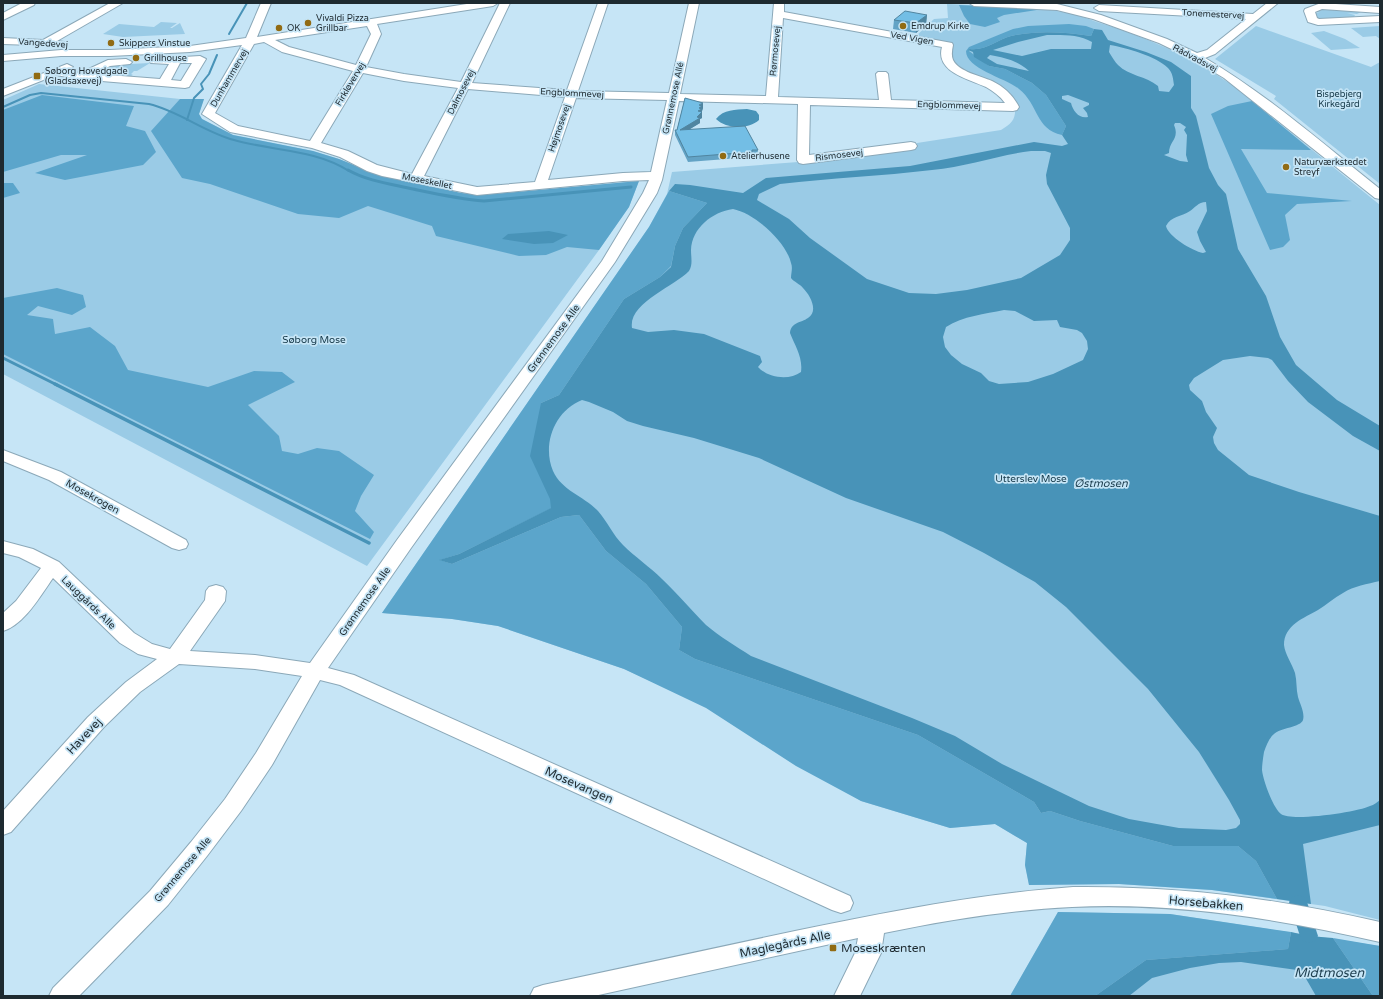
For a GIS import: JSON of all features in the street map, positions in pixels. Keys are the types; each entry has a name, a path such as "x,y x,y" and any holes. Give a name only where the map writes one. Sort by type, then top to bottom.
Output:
{"street":[{"path":"3,17 30,3"},
{"path":"55,47 118,3"},
{"name":"Dunhammervej","path":"208,114 250,41 267,3"},
{"path":"3,57 55,47 86,50 183,49 267,39 455,6 493,3"},
{"name":"Dalmosevej","path":"416,179 465,85 505,3"},
{"name":"Højmosevej","path":"540,185 603,3"},
{"name":"Grønnemose Allé","path":"650,193 657,176 694,3"},
{"name":"Rådvadsvej","path":"974,3 1044,4 1068,10 1098,10 1196,57 1228,76 1380,195"},
{"path":"1196,57 1211,52 1272,3"},
{"path":"1380,10 1321,6 1310,11 1312,20 1318,22 1380,19"},
{"name":"Rørmosevej","path":"772,99 779,9"},
{"name":"Ved Vigen","path":"779,9 948,45 945,51 949,63 964,74 988,84 1000,91 1009,99 1013,107"},
{"name":"Tonemestervej","path":"1098,10 1255,17"},
{"name":"Firkløvervej","path":"314,145 360,69 376,36 375,29 370,22"},
{"name":"Engblommevej","path":"267,39 272,44 279,47 318,59 360,69 411,79 465,85 571,94 1013,107"},
{"name":"Vangedevej","path":"8,41 55,47"},
{"name":"Vangedevej","path":"8,41 55,47"},
{"path":"3,93 56,72 86,50 222,44"},
{"path":"41,77 86,50 102,47 175,46"},
{"path":"56,72 82,76 184,84 200,59 108,63 82,76"},
{"path":"164,83 176,60"},
{"path":"882,74 885,103"},
{"name":"Rismosevej","path":"804,100 803,160 911,146"},
{"name":"Moseskellet","path":"208,114 234,129 314,145 344,154 380,171 477,190 623,177 657,176"},
{"name":"Grønnemose Alle","path":"62,996 159,898 233,805 264,759 316,671 408,538 608,262 650,193"},
{"name":"Mosekrogen","path":"3,455 66,481 179,544"},
{"name":"Lauggårds Alle","path":"3,547 26,553 52,566 127,638 145,649 175,657 255,662 316,671"},
{"path":"3,624 23,606 52,566"},
{"path":"175,657 215,601 216,591"},
{"name":"Havevej","path":"3,826 96,722 133,687 175,657"},
{"name":"Mosevangen","path":"316,671 354,683 841,903"},
{"name":"Horsebakken","path":"1029,900 1082,897 1200,901 1338,922 1380,932"},
{"name":"Maglegårds Alle","path":"543,996 941,911 1029,900"},
{"path":"847,996 868,953 873,925"}],"green space":[{"name":"Utterslev Mose","path":"947,4 1016,7 1063,12 1152,41 1201,65 1232,85 1380,205 1380,920 1325,906 1212,890 1119,884 1029,885 1025,865 1027,843 995,824 950,828 861,801 708,707 624,669 498,626 452,619 382,613 649,227 667,194 672,172 798,162 914,149 917,143 1001,130 1011,123 1015,115 1015,106 965,72 948,57 951,44 915,37 934,19 948,18"},
{"path":"1327,8 1330,10 1361,12 1357,14 1347,13 1355,15 1354,17 1356,19 1317,20 1315,13 1320,13 1315,12"},
{"path":"161,22 177,23 170,28 180,23 185,34 123,37 103,34 119,24 154,27"},
{"name":"Bispebjerg Kirkegård","path":"1256,26 1371,67 1380,62 1380,184 1274,99 1276,96 1215,59"},
{"path":"1380,26 1380,39 1376,36 1363,37 1351,28"},
{"path":"1324,31 1345,39 1360,48 1331,50 1311,33"},
{"path":"150,63 137,71 134,71 131,74 133,75 127,78 88,74 110,65"},
{"name":"Søborg Mose","path":"39,84 180,99 204,99 199,114 202,119 233,135 313,151 339,159 376,174 461,193 482,195 639,181 629,207 599,250 367,566 3,374 3,100"},
{"path":"1058,912 1170,914 1380,946 1380,996 1010,996"}],"shaded area":[{"path":"959,5 1043,9 1004,15 997,18 1000,22 985,27 970,24"},
{"path":"1069,24 1086,26 1094,29 1091,36 1051,32 1021,34 1011,36 981,48 970,49 969,51 989,66 1005,69 1032,83 1046,95 1066,126 1062,135 1047,128 1025,95 1019,89 972,63 966,51 969,47 1013,29 1028,26"},
{"path":"42,95 134,106 126,126 145,131 156,152 143,165 65,180 35,173 87,155 61,155 3,172 3,110"},
{"path":"180,99 204,99 199,114 202,119 233,135 313,151 339,159 376,174 461,193 482,195 639,181 629,207 599,250 567,247 546,255 519,256 436,236 432,226 368,206 339,218 298,214 210,184 182,178 151,131"},
{"path":"1252,101 1311,150 1241,149 1267,193 1352,201 1297,204 1285,215 1290,240 1283,247 1270,250 1211,114 1228,106"},
{"path":"3,183 13,183 20,193 3,198"},
{"path":"669,191 707,203 683,228 675,246 671,266 660,277 624,299 559,395 541,403 552,508 459,554 440,560 452,564 561,517 579,515 606,551 646,584 682,627 679,650 695,659 918,735 1034,802 1041,813 1050,811 1080,821 1173,846 1238,846 1256,861 1277,899 1212,890 1119,884 1029,885 1025,865 1027,843 995,824 950,828 861,801 796,766 706,708 624,669 498,626 452,619 382,613 649,227"},
{"path":"57,288 83,295 86,307 72,315 38,306 27,315 53,319 55,334 90,327 115,346 128,370 208,387 254,371 282,372 295,382 248,405 279,436 282,451 298,454 317,448 339,451 374,475 361,496 355,511 374,532 370,539 3,354 3,298"},
{"path":"1058,912 1170,914 1291,932 1288,949 1146,960 1095,996 1010,996"},
{"path":"1333,938 1380,946 1380,996 1373,996"}],"water":[{"name":"Østmosen","path":"1094,29 1102,30 1108,40 1171,62 1191,76 1191,108 1196,116 1209,168 1218,185 1226,194 1238,249 1266,296 1280,337 1296,365 1337,400 1380,426 1380,451 1353,436 1308,402 1288,381 1272,360 1268,358 1250,356 1223,360 1194,378 1189,385 1190,390 1202,401 1206,412 1217,428 1213,437 1214,443 1218,450 1249,475 1299,492 1380,516 1380,581 1352,589 1336,597 1318,610 1301,619 1287,632 1284,645 1295,673 1297,694 1302,708 1303,720 1298,724 1274,734 1269,740 1264,752 1262,770 1264,780 1275,806 1281,814 1297,817 1325,815 1363,808 1373,805 1380,800 1380,825 1303,844 1311,904 1277,899 1256,861 1238,846 1173,846 1080,821 1050,811 1041,813 1034,802 918,735 695,659 679,650 682,627 646,584 606,551 579,515 561,517 452,564 439,560 459,554 551,508 550,499 530,456 541,403 559,395 624,299 660,277 671,267 675,246 683,228 707,203 669,191 675,184 743,193 766,178 910,166 1034,142 1062,146 1068,144 1062,135 1066,126 1046,95 1032,83 1005,69 989,66 974,57 973,52 968,50 986,47 1011,36 1021,34 1041,32 1071,33 1091,36","holes":["1047,35 1076,36 1092,42 1091,49 1051,49 1022,56 993,50","1110,45 1133,50 1149,56 1163,64 1170,70 1174,85 1169,92 1159,91 1158,86 1148,80 1127,72 1117,64 1109,52","990,55 1006,58 1020,64 1029,71 997,64 987,58","1068,95 1089,103 1089,105 1083,108 1088,117 1079,116 1073,109 1071,103 1062,99 1062,96","1175,123 1180,123 1186,127 1184,130 1187,135 1186,155 1188,162 1180,161 1164,155 1169,153 1169,149 1176,134","1031,151 1045,151 1051,153 1046,175 1047,184 1070,228 1070,240 1060,255 1021,278 967,290 936,294 909,293 867,279 810,238 789,219 757,200 759,194 780,184 945,168 970,164 1006,155","1206,202 1207,211 1197,232 1206,252 1203,253 1198,252 1181,242 1171,234 1166,226 1171,220 1187,213 1201,203","733,209 750,216 768,229 783,246 788,255 792,267 791,278 806,291 811,299 813,307 811,315 805,320 794,325 790,333 801,361 801,372 796,375 791,377 779,377 767,374 758,367 762,362 760,356 704,334 674,330 648,332 632,328 633,319 637,311 654,296 689,271 692,242 695,235 704,222 718,214","1004,310 1015,311 1034,321 1057,320 1060,327 1077,330 1082,333 1087,341 1088,349 1083,360 1053,374 1028,382 999,384 989,381 981,373 962,364 951,355 945,347 943,337 946,327 960,320","582,400 613,412 627,421 694,438 759,458 846,498 943,532 1035,582 1066,607 1148,689 1199,752 1229,800 1240,820 1240,824 1236,828 1226,830 1179,828 1129,819 1089,806 1002,764 955,736 751,656 706,625 674,590 623,545 598,511 562,484 557,478 550,461 549,450 550,440 558,420 572,405"]},
{"path":"747,109 756,111 759,115 759,120 743,127 737,127 725,125 716,119 726,112"},
{"path":"549,231 568,235 553,243 534,244 502,239 508,234"},
{"name":"Midtmosen","path":"1291,932 1309,936 1333,938 1373,996 1316,996 1305,977 1297,970 1241,962 1219,963 1190,968 1152,978 1129,996 1095,996 1146,960 1288,949"}],"building":[{"path":"905,11 927,15 916,23 894,20"},
{"path":"685,98 703,103 699,105 702,106 699,108 702,109 698,111 702,112 697,117 700,118 680,130 745,126 758,150 752,150 752,152 688,157 675,130 677,130"}],"waterway":[{"path":"229,34 247,3"},
{"path":"187,119 194,98 203,89 201,84 209,74 217,55"},
{"path":"3,107 30,95 41,93 149,104 171,111 187,119"},
{"path":"187,119 212,132 234,140 248,144 308,154 322,158 349,171"},
{"path":"348,170 371,180 388,184 448,196 484,201 631,187"},
{"path":"3,358 55,384"},
{"path":"55,384 369,543"},
{"path":"1298,902 1309,936"}],"place":[{"name":"Vivaldi Pizza Grillbar","path":"308,23"},
{"name":"Emdrup Kirke","path":"903,26"},
{"name":"OK","path":"279,28"},
{"name":"Skippers Vinstue","path":"111,43"},
{"name":"Grillhouse","path":"136,58"},
{"name":"Søborg Hovedgade (Gladsaxevej)","path":"37,76"},
{"name":"Atelierhusene","path":"723,156"},
{"name":"Naturværkstedet Streyf","path":"1286,167"},
{"name":"Moseskrænten","path":"833,948"}]}
